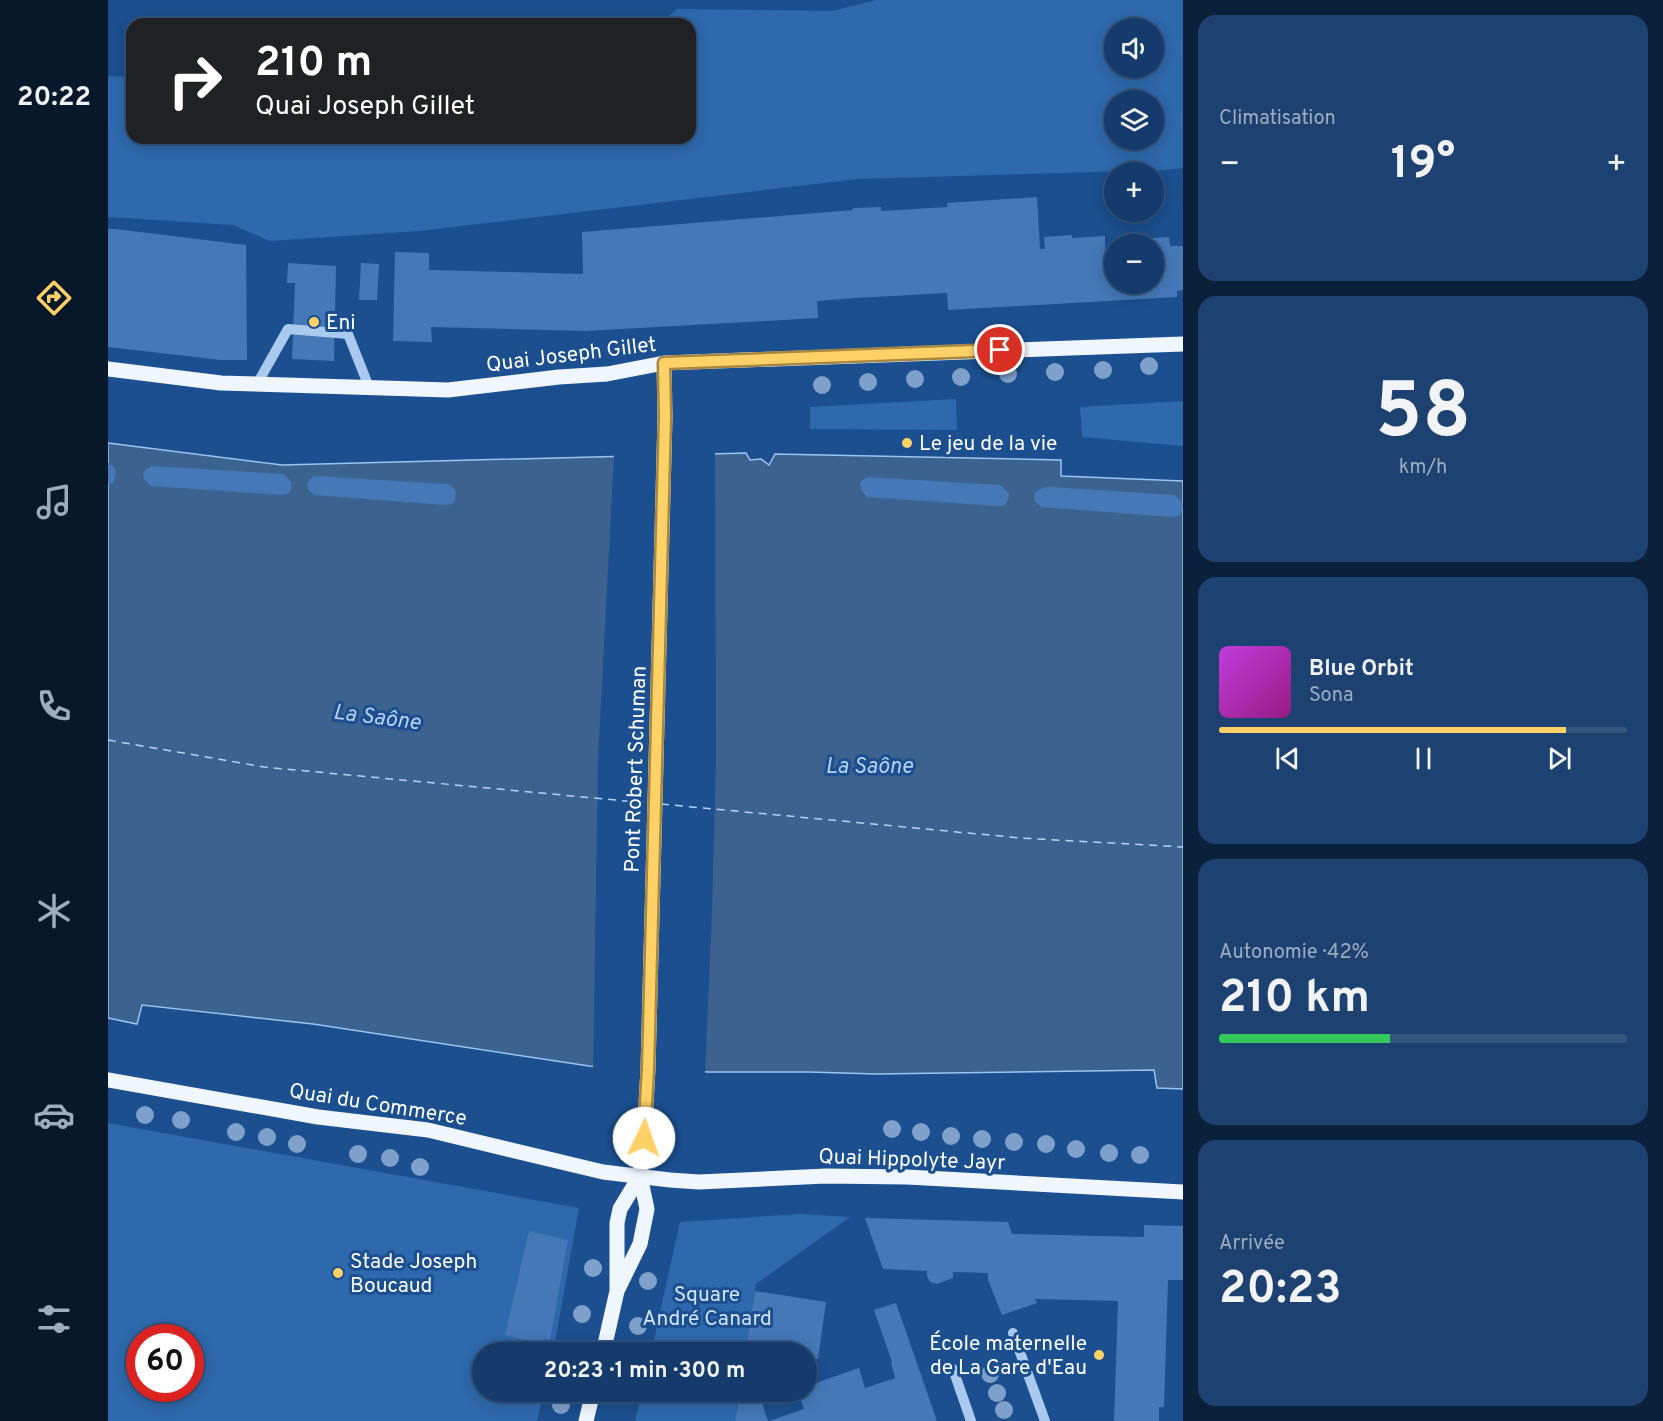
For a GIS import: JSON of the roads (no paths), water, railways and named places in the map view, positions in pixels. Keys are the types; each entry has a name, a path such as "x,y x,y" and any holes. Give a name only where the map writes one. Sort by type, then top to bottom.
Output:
{"main road":[{"name":"Quai Joseph Gillet","path":"108,369 220,383 448,390 559,377 607,374 664,363 1183,344"},
{"name":"Pont Robert Schuman","path":"640,1176 648,1069 665,417 664,363"},
{"name":"Quai du Commerce","path":"108,1080 318,1116 428,1130 603,1172 640,1176"},
{"name":"Quai Hippolyte Jayr","path":"640,1176 699,1182 826,1176 907,1177 1183,1192"},
{"path":"616,1291 640,1244 643,1231 647,1209 640,1176"},
{"path":"605,1342 616,1291 618,1216 640,1176"},
{"path":"586,1421 591,1402"}],"lane":[{"path":"257,384 288,329 348,334 369,387"},
{"path":"1013,1333 1045,1421"},
{"path":"953,1369 970,1421"}],"water":[{"name":"La Saône","path":"108,443 282,465 746,453 750,460 761,459 769,465 775,454 1061,460 1061,476 1183,481 1183,1089 1157,1088 1154,1070 876,1074 708,1072 589,1066 313,1024 142,1005 137,1024 108,1018"}],"place":[{"name":"Eni","path":"314,322"},
{"name":"Le jeu de la vie","path":"907,443"},
{"name":"Stade Joseph Boucaud","path":"338,1273"},
{"name":"École maternelle de La Gare d'Eau","path":"1099,1355"}],"park label":[{"name":"Square André Canard","path":"707,1306"}]}
